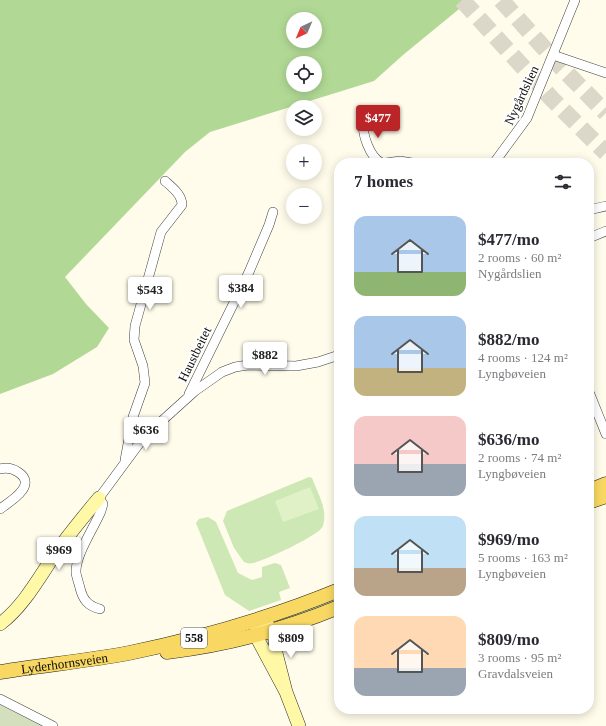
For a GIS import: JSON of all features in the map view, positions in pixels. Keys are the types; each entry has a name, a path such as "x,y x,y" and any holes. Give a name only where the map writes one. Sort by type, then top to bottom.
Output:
{"main road":[{"path":"594,489 606,484"},
{"path":"594,500 606,496"},
{"path":"0,624 9,617 20,604 65,539 98,498"},
{"name":"Lyderhornsveien","path":"0,672 129,653 194,638 259,620 334,592"},
{"name":"Lyderhornsveien","path":"129,653 159,653 195,648 256,636 334,609"},
{"path":"286,692 256,636 259,620 274,631 276,653 286,692 299,726"}],"street":[{"name":"Nygårdslien","path":"498,158 527,118 575,0"},
{"name":"Nygårdslien","path":"553,55 606,73"},
{"path":"364,120 364,129 372,152 376,158"},
{"path":"125,461 133,417 145,382 143,366 134,340 135,326 161,232 182,205 182,200 179,194 165,181"},
{"path":"594,209 606,206"},
{"name":"Haustbeitet","path":"187,398 270,225 273,212"},
{"path":"594,236 606,231"},
{"path":"100,609 91,607 84,600 76,573 80,555 101,511 103,504 98,498 144,437 208,381 235,367 248,365 296,366 318,362 334,357"},
{"path":"594,404 606,434"},
{"path":"0,469 7,467 22,475 25,481 25,487 0,509"},
{"path":"0,699 51,726"}],"green space":[{"path":"0,0 470,0 374,81 313,100 286,100 286,108 210,132 185,152 65,277 86,304 109,328 97,347 53,374 0,394"},
{"path":"309,477 312,478 322,502 324,520 323,526 320,530 279,553 253,563 244,562 234,548 223,521 227,511"},
{"path":"310,487 319,509 283,522 275,501"},
{"path":"208,517 216,522 238,573 252,580 262,577 262,567 275,563 281,565 290,588 279,592 281,600 249,611 225,595 196,523 199,519"},
{"path":"334,597 334,604 274,625 275,622 308,610"},
{"path":"0,701 45,726 0,726"}],"tunnel":[{"path":"462,0 552,99 606,153"},
{"path":"501,0 561,67 606,113"}]}
